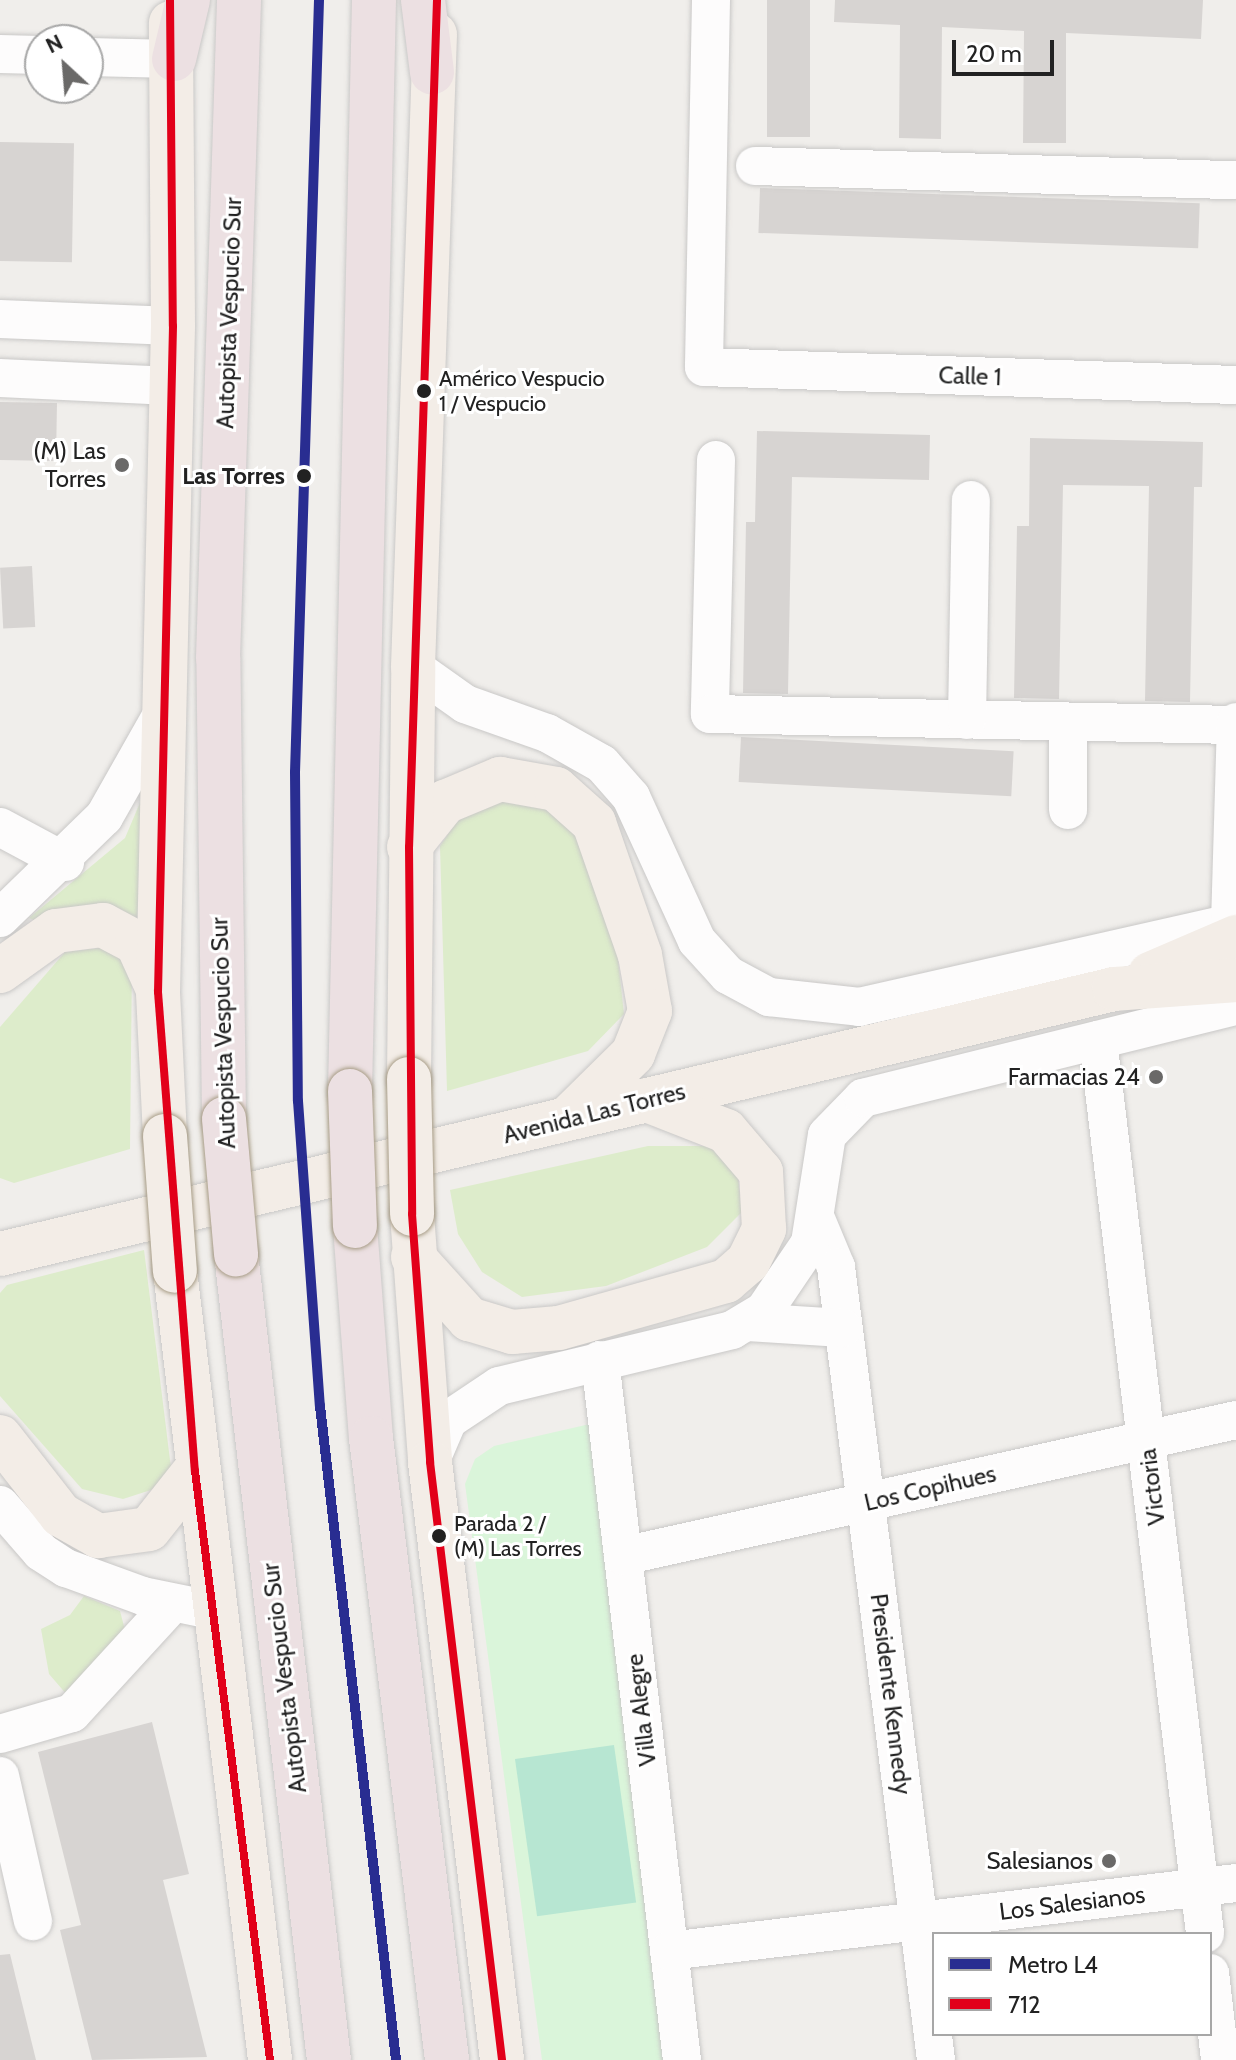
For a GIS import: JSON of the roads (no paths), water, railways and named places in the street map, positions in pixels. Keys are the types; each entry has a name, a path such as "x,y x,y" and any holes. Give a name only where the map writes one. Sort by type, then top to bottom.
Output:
{"highway":[{"path":"174,59 188,0"},
{"name":"Autopista Vespucio Sur","path":"239,0 218,658 224,1119 236,1254 329,2060"},
{"path":"374,0 350,1091 355,1226 371,1438 447,2060"},
{"path":"423,0 432,72"}],"main road":[{"path":"170,0 174,59 173,326 160,718 158,992 175,1271 195,1471 192,1607 270,2060"},
{"path":"437,0 432,72 409,847 413,1257 430,1462 502,2060"},
{"path":"409,847 445,802 500,779 556,789 594,823 640,955 650,1011 633,1054 565,1121"},
{"path":"0,971 56,931 103,925 137,943 158,992"},
{"name":"Avenida Las Torres","path":"1114,989 1234,927"},
{"name":"Avenida Las Torres","path":"28,1251 1114,989 1236,980"},
{"path":"413,1257 469,1319 512,1332 559,1328 726,1281 761,1238 767,1210 761,1172 726,1131 647,1100"},
{"path":"0,1220 28,1251"},
{"path":"0,1437 61,1515 98,1536 149,1529 195,1471"}],"street":[{"name":"Calle 1","path":"711,0 704,367 1236,385"},
{"path":"0,54 24,55"},
{"path":"104,57 174,59"},
{"path":"755,166 1236,180"},
{"path":"0,319 173,326"},
{"path":"0,378 171,386"},
{"path":"413,667 465,704 547,733 602,764 631,797 697,941 728,975 769,997 815,1008 880,1004 1234,927 1236,724 710,714 716,460"},
{"path":"967,720 971,500"},
{"path":"0,918 65,862 135,773 160,718"},
{"path":"1068,722 1068,810"},
{"path":"0,827 65,862"},
{"path":"747,1322 789,1283 816,1219 821,1148 834,1122 863,1098 1236,1006"},
{"name":"Victoria","path":"1098,1040 1147,1440 1218,1885 1206,1932"},
{"name":"Presidente Kennedy","path":"816,1219 834,1255 932,2025"},
{"path":"430,1462 448,1420 482,1394 747,1322 843,1328"},
{"name":"Villa Alegre","path":"600,1360 682,2060"},
{"name":"Los Copihues","path":"623,1556 1236,1420"},
{"path":"0,1505 51,1559 192,1607 72,1713 0,1734"},
{"path":"0,1776 33,1921"},
{"name":"Los Salesianos","path":"669,1951 1218,1885"},
{"path":"1212,1990 1220,2060"},
{"name":"Presidente Kennedy","path":"933,2036 936,2060"}],"metro line":[{"name":"L4","path":"319,0 295,772 298,1101 320,1406 396,2060"}],"place":[{"name":"Américo Vespucio 1 / Vespucio","path":"424,391"},
{"name":"(M) Las Torres","path":"122,465"},
{"name":"Las Torres","path":"304,476"},
{"name":"Farmacias 24","path":"1156,1077"},
{"name":"Parada 2 / (M) Las Torres","path":"439,1536"},
{"name":"Salesianos","path":"1109,1861"}]}
